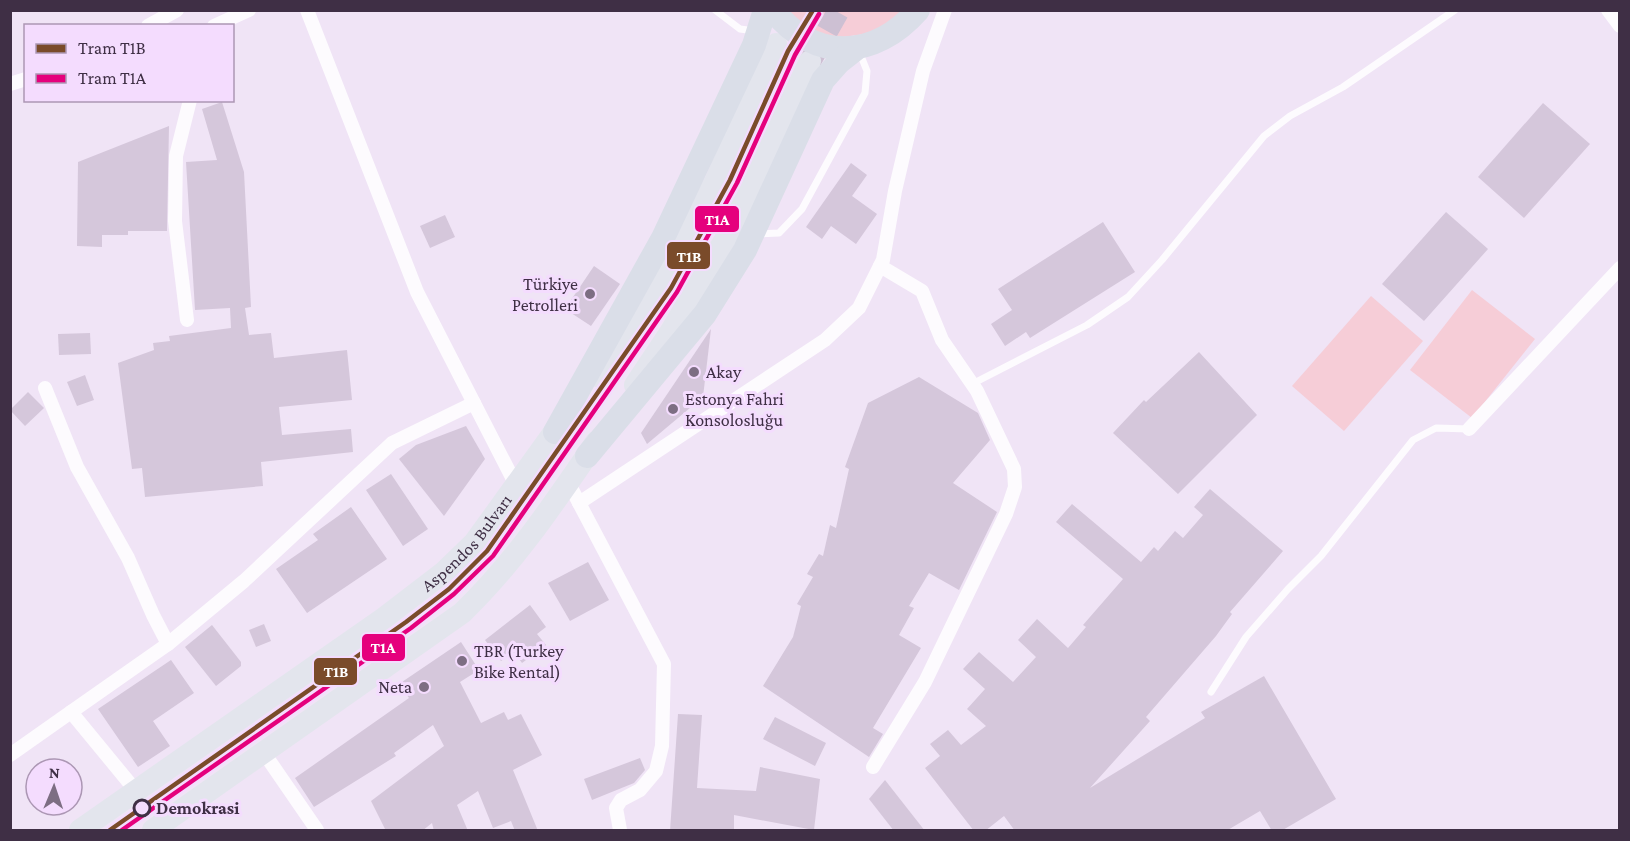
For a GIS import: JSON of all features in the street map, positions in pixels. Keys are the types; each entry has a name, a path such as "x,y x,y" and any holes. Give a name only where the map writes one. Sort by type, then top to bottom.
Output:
{"highway":[{"path":"773,10 786,27 813,43 843,49 874,44 901,30 918,10"},
{"path":"555,432 663,238 766,28"},
{"path":"586,456 705,314 751,235 823,80 839,62 858,47"}],"main road":[{"path":"153,831 462,613 495,581 568,482 671,331 727,236 810,61"},
{"name":"Aspendos Bulvarı","path":"80,831 384,618 444,572 474,543 555,432"}],"street":[{"path":"152,24 177,10"},
{"path":"218,24 249,10"},
{"path":"307,10 417,292 516,484"},
{"path":"579,503 825,340 860,308 880,266 923,71 945,10"},
{"path":"1608,10 1620,26"},
{"path":"187,320 175,221 176,156 190,102"},
{"path":"873,767 925,682 1006,514 1015,487 1014,469 972,384 942,340 922,291 880,266"},
{"path":"1469,429 1620,268"},
{"path":"45,388 77,467 128,558 168,644"},
{"path":"10,755 168,644 244,581 392,443 474,403"},
{"path":"568,482 664,664 662,746 656,771 640,790 621,800 616,808 620,831"},
{"path":"71,712 136,791"},
{"path":"264,753 317,831"}],"lane":[{"path":"715,10 740,29 766,28"},
{"path":"972,384 1087,325 1128,297 1162,260 1264,136 1290,116 1343,87 1455,10"},
{"path":"751,235 780,233 802,209 865,93 867,70 858,47"},
{"path":"1211,692 1246,637 1321,556 1413,440 1436,428 1469,429"}],"shaded area":[{"path":"783,11 907,11 881,32 827,39"},
{"path":"1472,290 1535,339 1472,418 1410,370"},
{"path":"1371,296 1423,341 1344,431 1292,386"}],"building":[{"path":"222,102 244,172 251,307 245,308 249,335 271,333 274,358 347,350 352,400 279,407 282,435 351,429 353,452 261,462 263,486 145,497 142,468 132,469 118,363 154,350 153,343 170,341 169,336 231,328 230,308 195,310 186,162 217,160 202,109"},
{"path":"1543,103 1590,144 1524,218 1478,177"},
{"path":"169,126 167,231 128,231 128,235 102,235 102,247 77,246 78,162"},
{"path":"851,163 867,175 852,196 877,214 856,244 831,226 822,239 806,227"},
{"path":"1446,212 1488,249 1424,321 1382,284"},
{"path":"445,215 455,237 430,248 420,226"},
{"path":"1103,222 1135,272 1030,338 1026,332 1005,346 991,324 1012,310 998,289"},
{"path":"594,266 620,284 591,326 565,309"},
{"name":"Akay","path":"711,329 703,397 647,444 641,433"},
{"path":"90,333 91,354 59,355 58,334"},
{"path":"1199,352 1257,415 1178,494 1113,433 1144,400 1146,402"},
{"path":"85,375 94,400 77,406 67,382"},
{"path":"919,377 978,413 990,440 953,483 997,512 959,590 929,573 909,606 914,608 899,635 921,648 873,728 883,734 869,757 763,686 793,637 801,606 797,604 813,577 807,574 819,554 823,556 830,525 836,528 849,469 845,467 868,403"},
{"path":"28,392 44,408 25,426 10,410"},
{"path":"466,426 485,459 444,516 399,459 416,445"},
{"path":"391,474 428,529 403,546 366,490"},
{"path":"1210,489 1283,551 1230,612 1232,614 1216,636 1146,717 1150,721 1090,788 1205,718 1201,712 1264,676 1336,799 1281,831 1272,831 1260,811 1226,831 1015,831 1004,816 985,831 974,831 925,768 940,756 930,744 948,730 961,745 986,726 967,709 985,689 963,669 979,652 1013,682 1036,657 1018,640 1037,619 1068,648 1086,627 1083,625 1123,579 1056,522 1072,504 1141,562 1154,547 1158,551 1175,531 1183,538 1203,515 1194,507"},
{"path":"351,507 387,559 307,613 276,569 318,540 313,534"},
{"path":"588,562 609,600 570,621 548,583"},
{"path":"530,605 546,627 537,634 546,645 522,663 514,652 501,661 485,640"},
{"path":"264,624 271,641 256,647 249,630"},
{"path":"212,625 241,662 241,666 216,686 185,647"},
{"path":"461,642 479,670 460,682 481,723 504,712 508,720 521,714 542,755 513,770 538,831 515,831 511,821 493,828 478,791 457,805 468,831 434,831 432,823 422,831 386,831 371,801 444,746 433,725 394,753 396,756 314,807 295,778 409,698 399,684"},
{"path":"171,660 194,693 153,721 170,746 138,767 98,709"},
{"path":"678,714 702,715 697,788 756,791 760,767 820,779 814,830 734,815 734,831 670,831"},
{"path":"775,717 826,743 815,766 763,739"},
{"path":"640,758 645,770 634,783 592,800 584,779"},
{"path":"885,780 925,831 894,831 869,799"}],"tunnel":[{"path":"811,60 839,10"}],"tram line":[{"name":"T1B","path":"110,830 406,622 449,589 487,551 671,288 730,180 788,51 813,10"},
{"name":"T1A","path":"122,830 411,628 454,594 493,556 677,292 737,183 795,55 819,14"}],"place":[{"name":"Türkiye Petrolleri","path":"590,294"},
{"name":"Akay","path":"694,372"},
{"name":"Estonya Fahri Konsolosluğu","path":"673,409"},
{"name":"TBR (Turkey Bike Rental)","path":"462,661"},
{"name":"Neta","path":"424,687"},
{"name":"Demokrasi","path":"142,808"}]}
